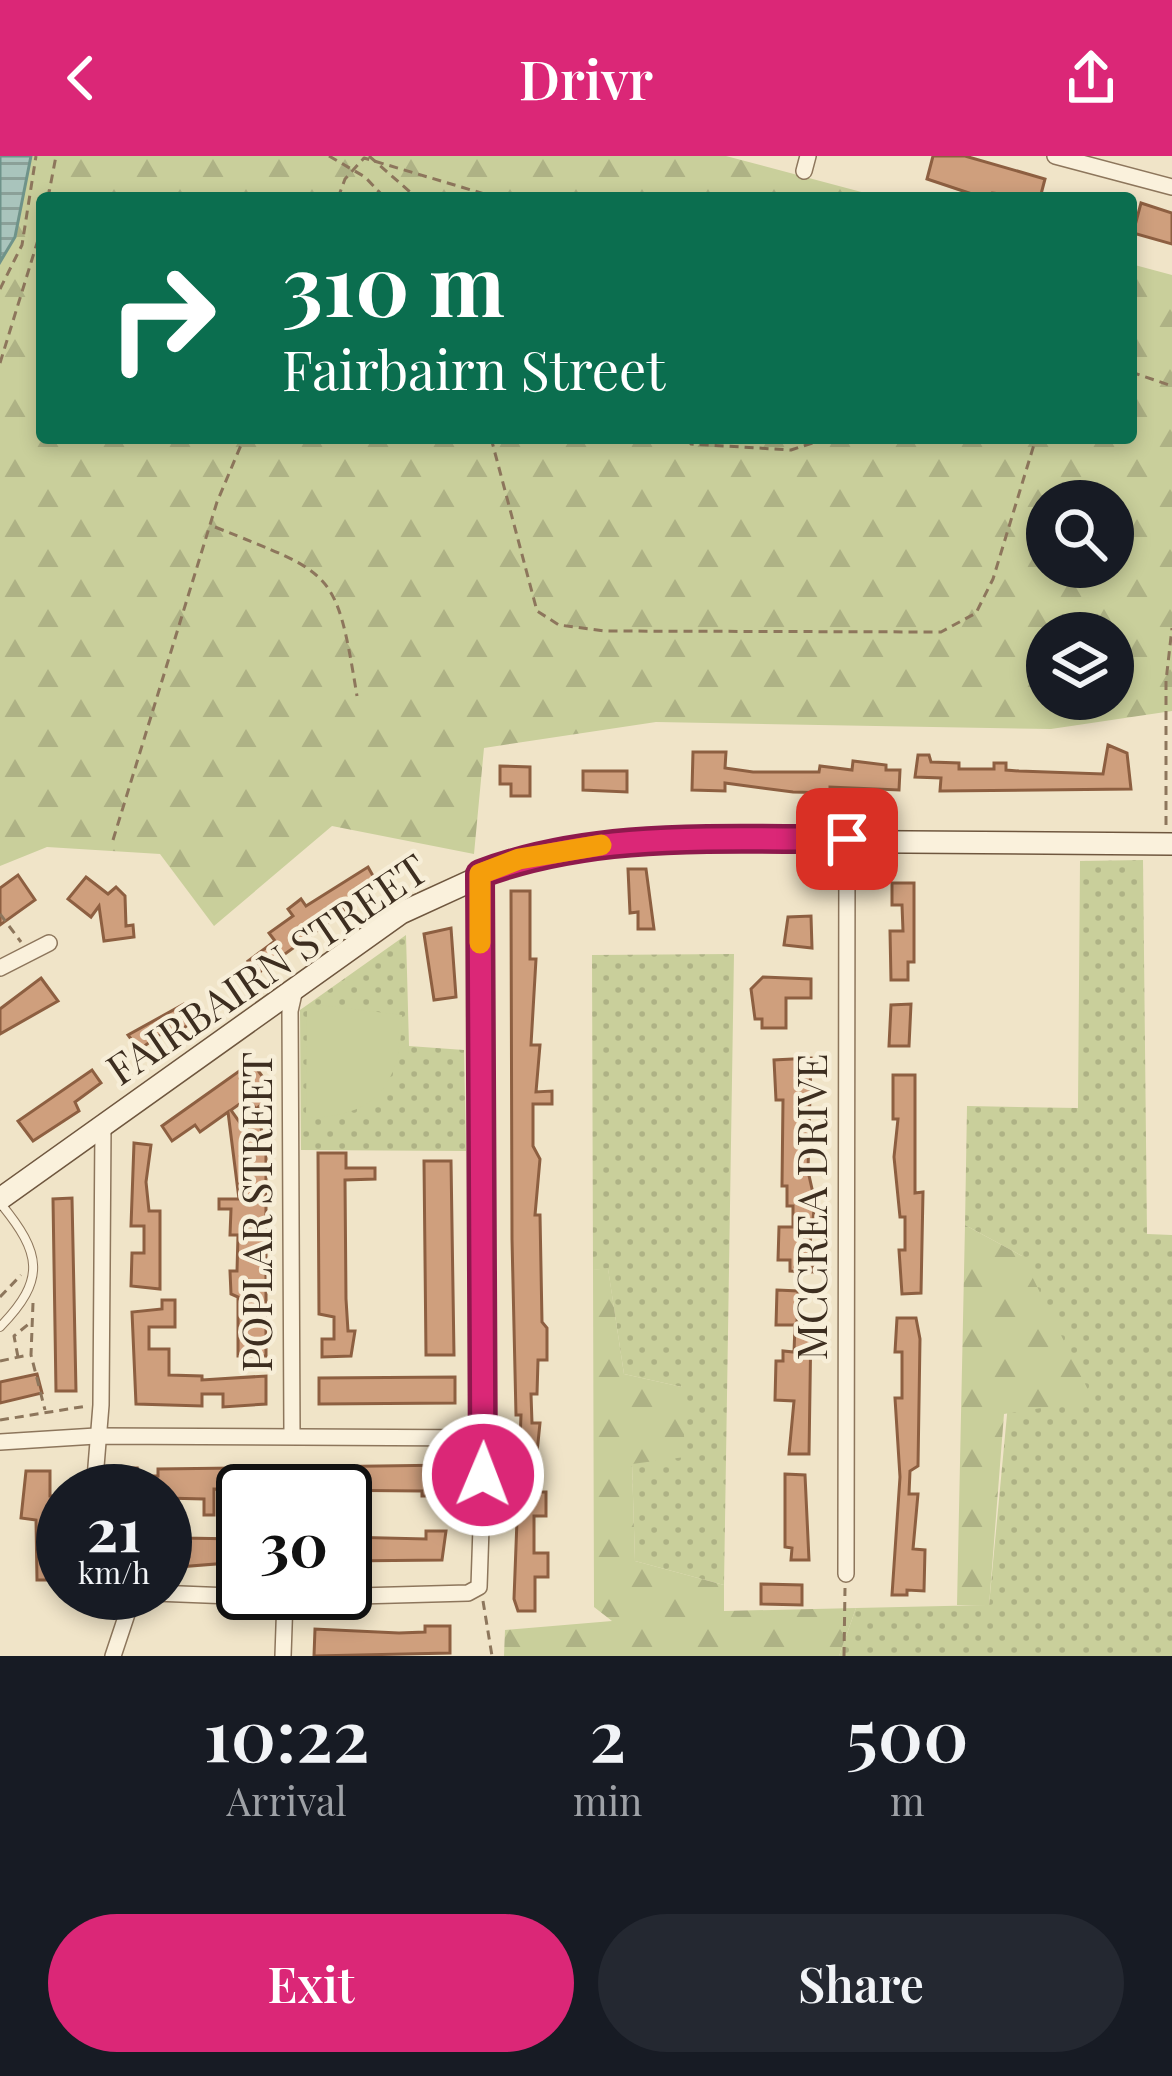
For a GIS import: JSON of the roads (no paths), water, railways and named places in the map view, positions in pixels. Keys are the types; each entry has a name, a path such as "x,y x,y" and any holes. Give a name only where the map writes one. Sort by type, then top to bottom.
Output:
{"main road":[{"name":"FAIRBAIRN STREET","path":"0,1201 401,913 480,874 573,847 643,840 1169,844"}],"street":[{"path":"1055,156 1172,187"},
{"name":"MCCREA DRIVE","path":"846,1574 847,839"},
{"path":"372,1596 468,1593 479,1587 484,1438 480,874"},
{"path":"0,968 27,950 49,943"},
{"name":"POPLAR STREET","path":"292,1435 290,1011 295,989"},
{"path":"95,1464 101,1405 103,1126"},
{"path":"0,1442 96,1436 484,1438"},
{"path":"113,1656 125,1620"},
{"path":"284,1656 285,1620"}],"lane":[{"path":"0,1201 30,1239 35,1269 24,1303 0,1328"}],"water":[{"path":"0,156 31,156 15,237 0,262"}]}
